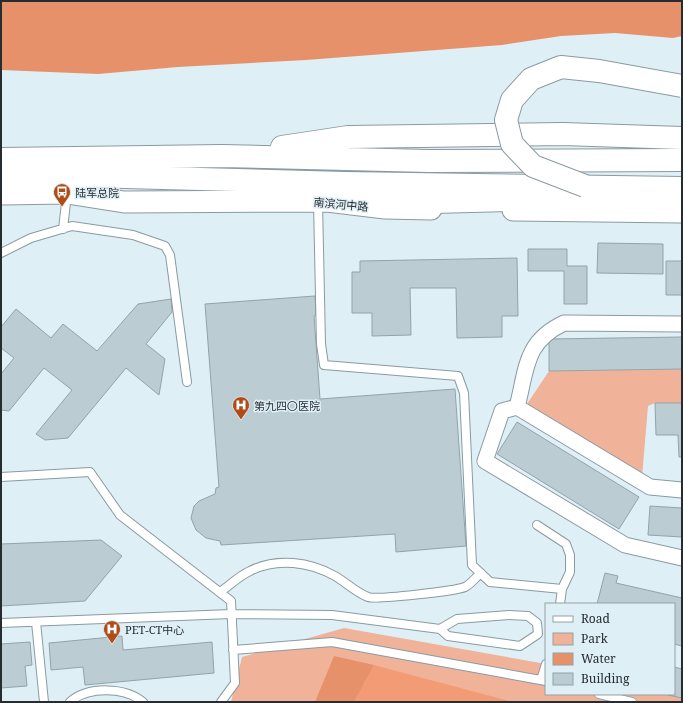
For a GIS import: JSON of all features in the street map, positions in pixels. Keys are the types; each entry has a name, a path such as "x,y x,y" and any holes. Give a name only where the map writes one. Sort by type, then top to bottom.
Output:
{"main road":[{"path":"682,86 599,71 561,67 531,79 512,100 506,120 512,144 533,166 585,192 682,200"},
{"path":"222,156 348,137 563,134 682,138"},
{"path":"1,159 222,156 429,161 682,160"},
{"name":"南滨河中路","path":"1,178 87,176 344,183 585,192 682,188"}],"street":[{"name":"南滨河中路","path":"1,194 67,193 124,202 318,201 385,208 682,212"},
{"path":"517,407 531,350 549,330 564,323 682,324"},
{"path":"682,490 650,487 517,407 502,410 485,461 624,545 682,558"}],"lane":[{"path":"63,229 67,193"},
{"path":"318,201 321,344 324,365 458,376 464,393 472,565 490,582 562,589"},
{"path":"1,253 31,238 72,226 133,235 165,246 170,255 187,382"},
{"path":"1,477 90,472 120,515 231,601 235,683 221,702"},
{"path":"537,525 566,544 570,555 570,572 562,589 560,603"},
{"path":"220,592 250,570 278,562 294,563 311,567 335,576 358,593 371,598 451,591 466,586 481,573"},
{"path":"1,623 231,614 332,615 440,629 448,636 520,646 542,634 537,623 528,616 509,615 457,619 440,629"},
{"path":"36,622 44,702"},
{"path":"233,650 332,642 544,681"},
{"path":"70,702 86,694 110,690 137,697 144,702"},
{"path":"603,695 632,702"}],"green space":[{"path":"682,369 682,403 655,403 648,406 642,477 527,404 549,371"},
{"path":"344,628 545,664 545,695 675,695 675,693 682,689 682,702 231,702 242,657"}],"shaded area":[{"path":"374,665 513,702 354,702"}],"water":[{"path":"1,1 682,1 682,36 673,38 615,33 561,36 502,45 306,60 178,67 98,74 1,70"},
{"path":"334,656 374,665 354,702 315,702"}],"building":[{"path":"598,243 663,244 663,274 597,273"},
{"path":"528,249 567,249 567,266 587,266 587,304 564,304 564,271 528,271"},
{"path":"517,258 518,316 502,316 502,337 457,338 456,288 410,288 411,335 372,336 372,313 352,313 352,272 360,272 360,261"},
{"path":"666,261 682,261 682,295 666,295"},
{"path":"315,296 316,315 314,316 320,399 455,389 466,546 396,552 395,534 221,545 220,541 206,538 196,530 191,518 194,506 199,501 215,494 216,488 219,487 205,304"},
{"path":"171,299 172,312 146,344 165,359 159,395 126,368 68,438 45,440 36,434 72,390 44,368 9,411 1,410 1,374 14,358 1,348 1,327 16,309 51,338 63,324 97,351 138,304"},
{"path":"682,337 682,369 549,371 549,339"},
{"path":"655,403 682,403 682,457 679,457 678,435 656,435"},
{"path":"517,422 639,497 619,529 497,454"},
{"path":"650,506 682,508 682,537 648,535"},
{"path":"101,540 122,556 85,601 1,606 1,544"},
{"path":"605,573 618,576 616,583 682,598 682,646 675,644 675,603 597,603"},
{"path":"122,636 123,650 212,642 214,673 85,685 83,667 51,670 49,643"},
{"path":"30,642 32,665 25,666 27,686 1,688 1,644"},
{"path":"675,667 682,669 682,698 668,695 675,695"}],"place":[{"name":"陆军总院","path":"62,207"},
{"name":"第九四〇医院","path":"241,420"},
{"name":"PET-CT中心","path":"112,644"}]}
